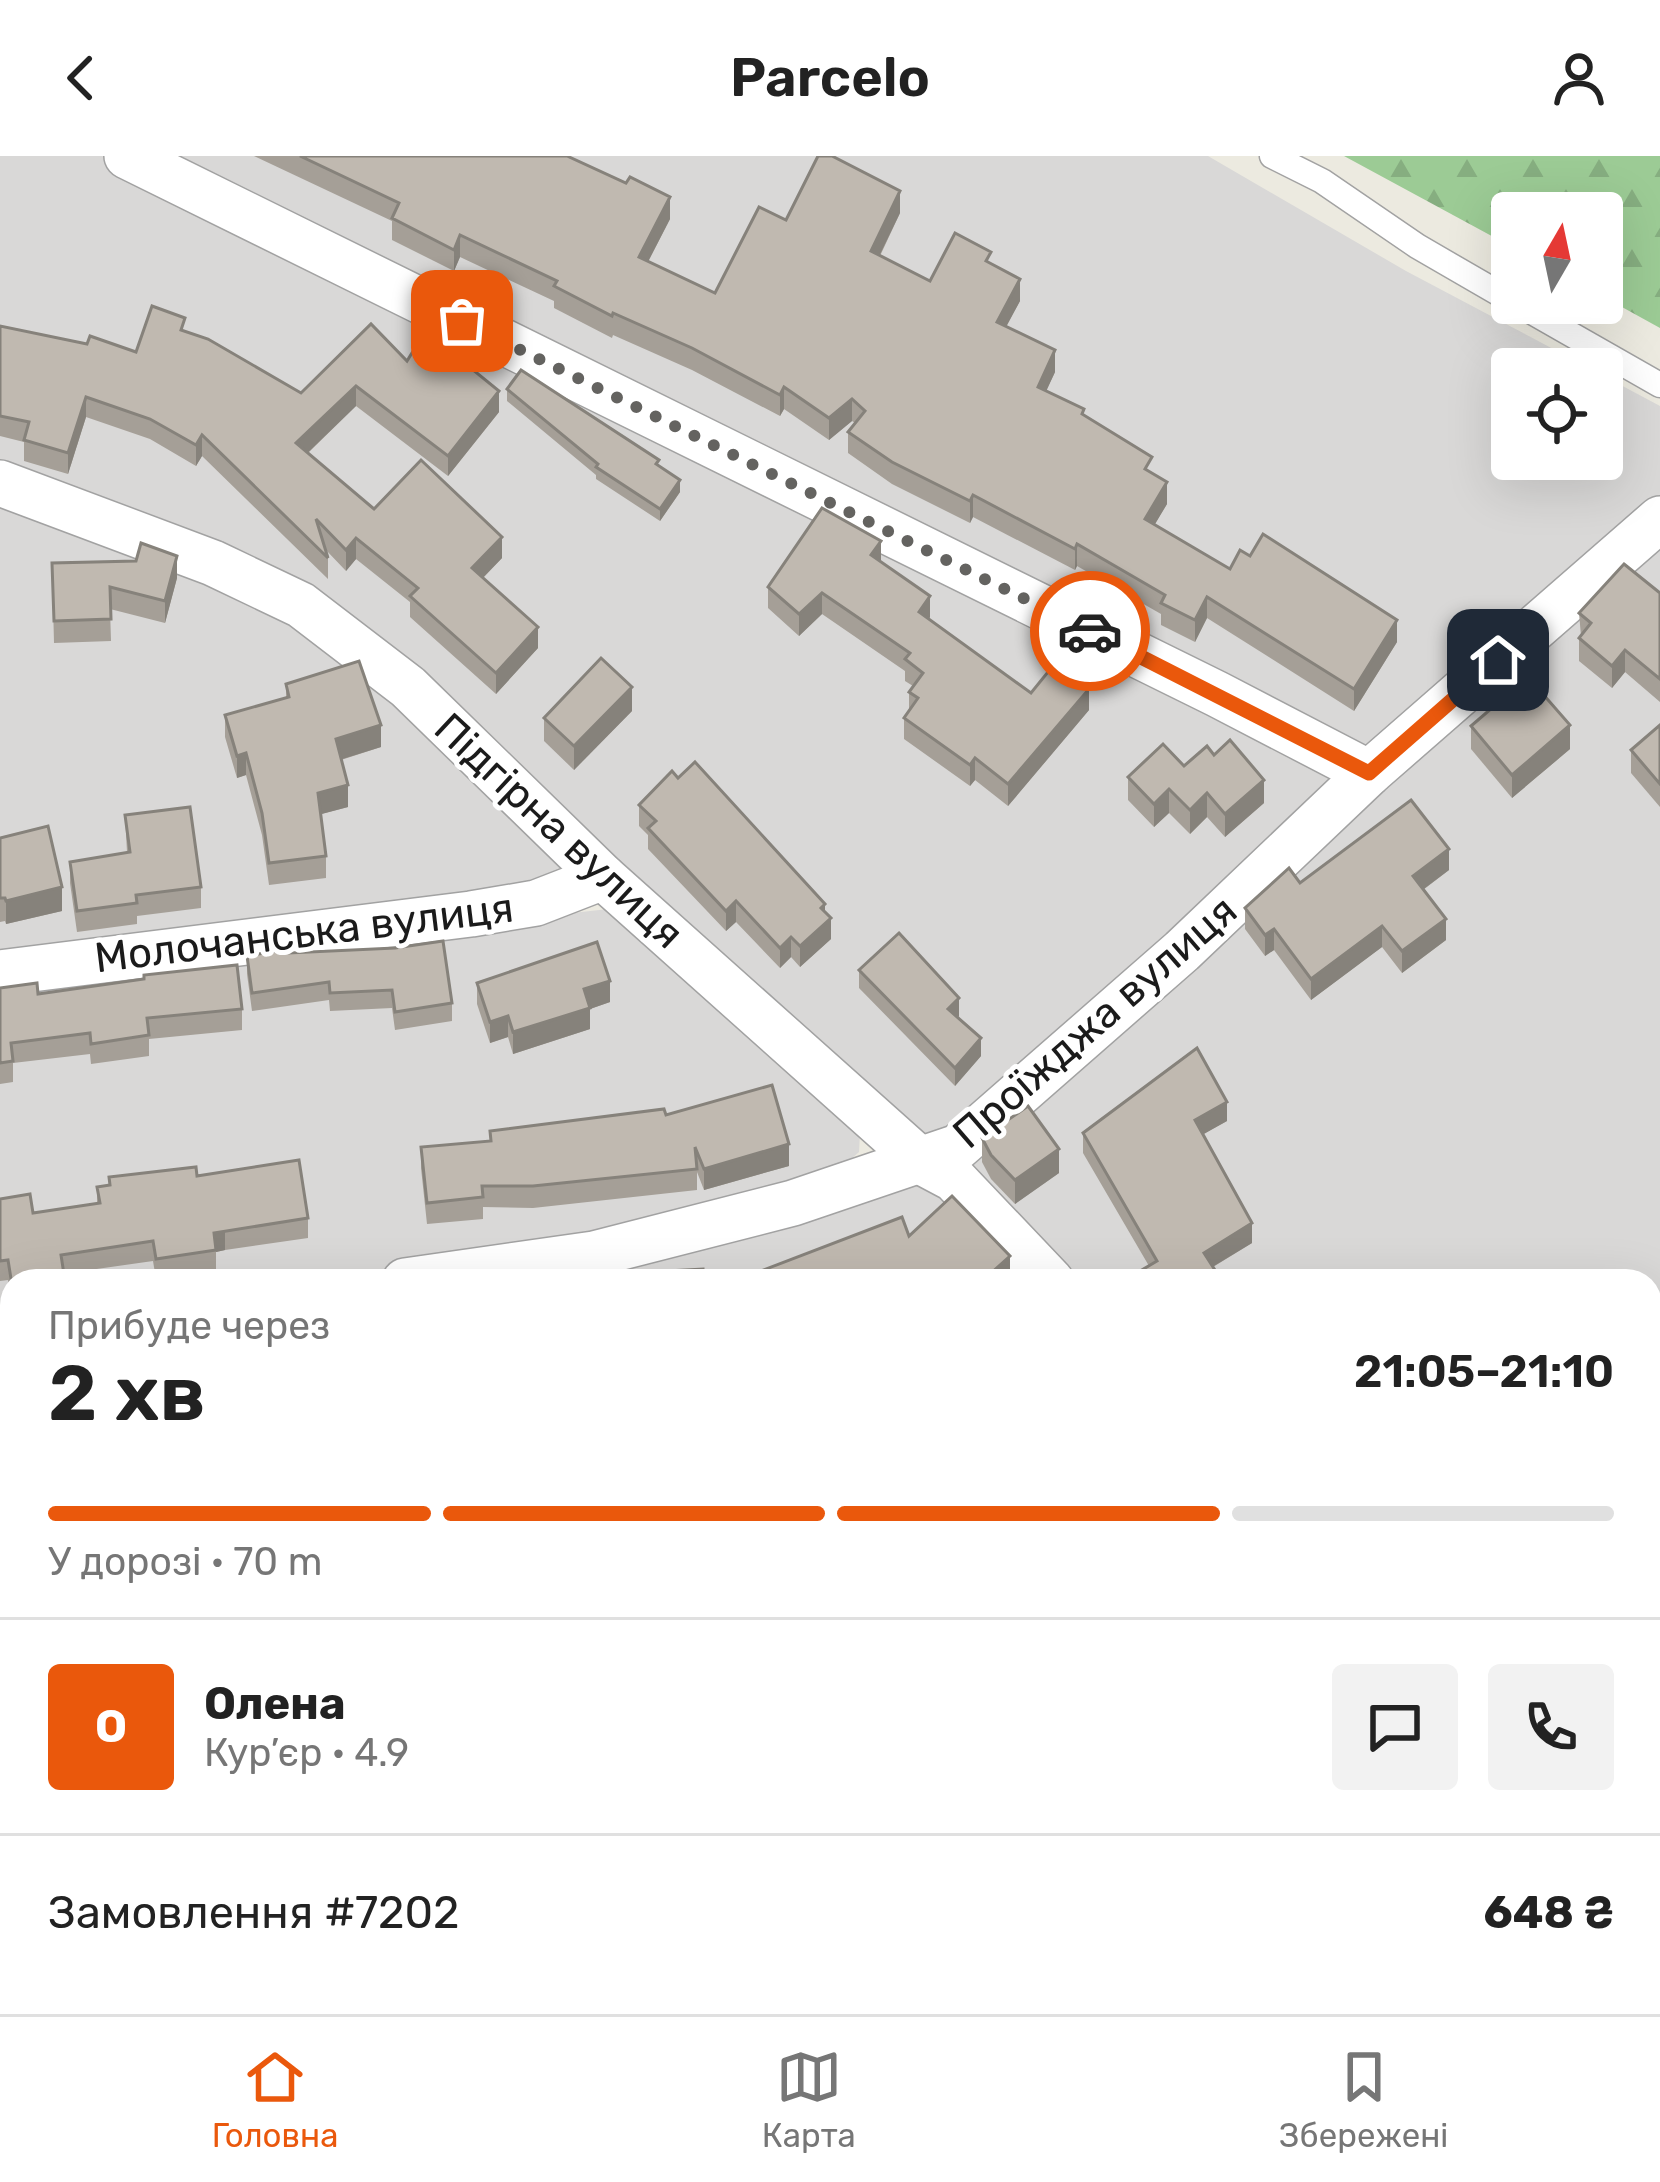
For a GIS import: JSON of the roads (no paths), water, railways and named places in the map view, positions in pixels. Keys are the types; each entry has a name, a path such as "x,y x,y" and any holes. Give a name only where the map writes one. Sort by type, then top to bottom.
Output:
{"street":[{"path":"127,156 1369,773"},
{"name":"Підгірна вулиця","path":"0,483 192,554 301,605 408,687 603,877 922,1162 953,1179 1039,1269"},
{"name":"Проїжджа вулиця","path":"489,1269 594,1254 793,1204 958,1148 1062,1060 1369,773 1660,519"},
{"name":"Молочанська вулиця","path":"0,973 471,914 536,903 603,877"}],"lane":[{"path":"1272,156 1322,181 1417,246 1491,289"},
{"path":"1552,324 1660,386"}]}
